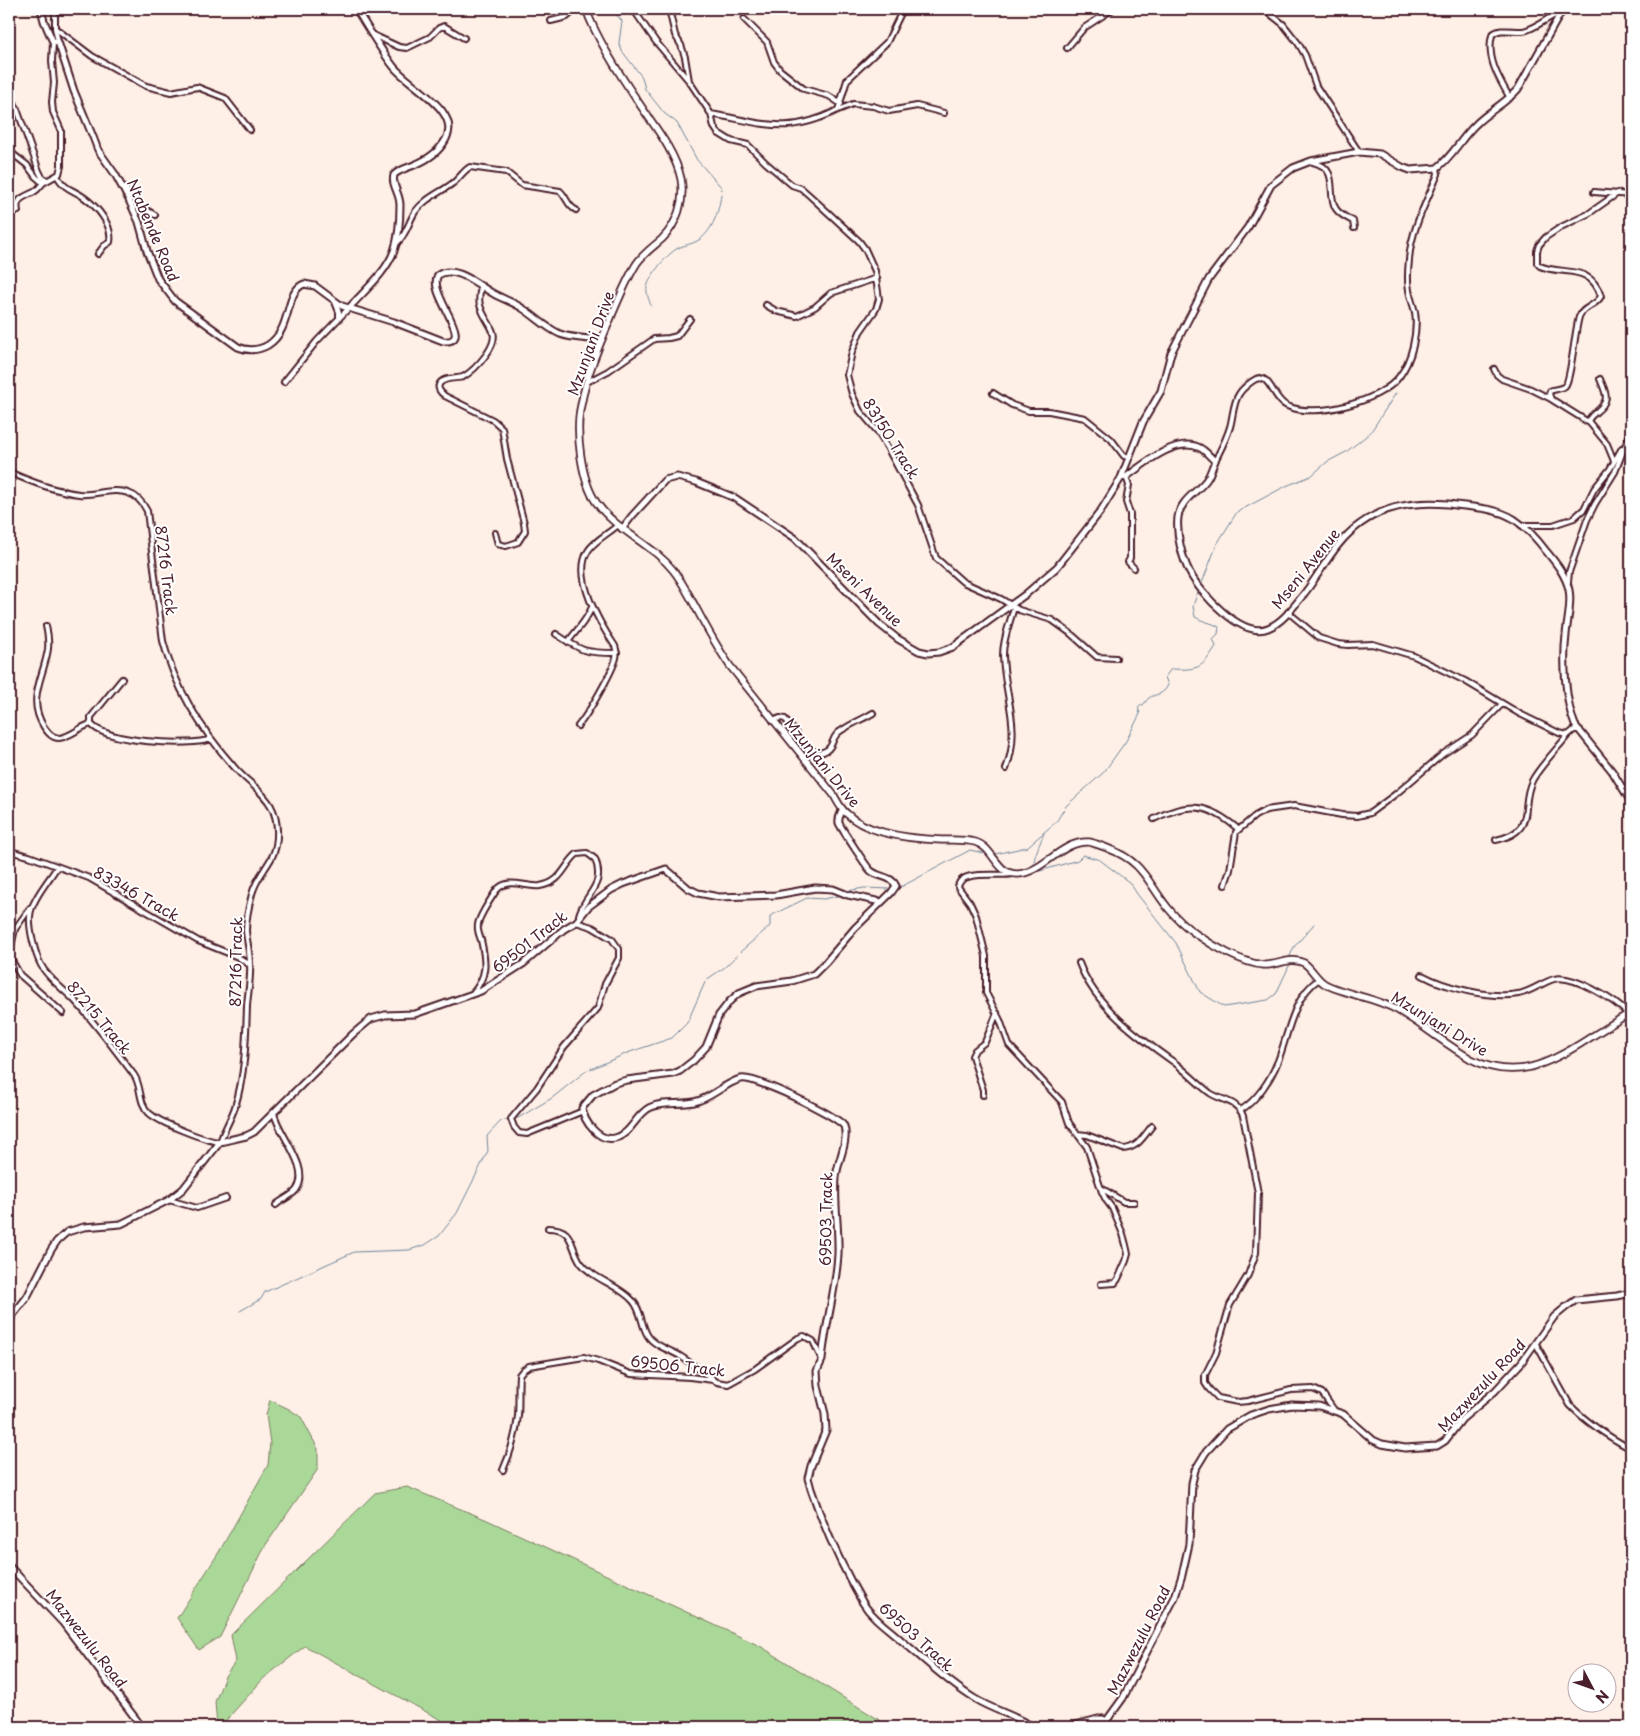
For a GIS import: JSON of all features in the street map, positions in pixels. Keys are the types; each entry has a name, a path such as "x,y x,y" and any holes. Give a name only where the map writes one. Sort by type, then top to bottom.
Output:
{"main road":[{"name":"Mzunjani Drive","path":"586,9 601,41 673,157 681,179 682,195 679,212 669,231 638,262 628,278 587,382 580,406 578,422 584,472 595,501 620,527 662,558 674,571 718,649 845,812 877,831 921,838 977,842 989,851 1002,868 1014,874 1025,872 1075,844 1089,842 1100,845 1139,866 1170,910 1197,934 1231,954 1250,962 1267,965 1289,960 1301,962 1310,968 1319,980 1330,987 1389,1005 1472,1059 1490,1066 1507,1069 1528,1069 1541,1065 1565,1054 1629,1013"}],"street":[{"name":"Ntabende Road","path":"41,9 44,22 56,42 98,150 122,185 139,222 154,269 164,288 175,302 238,347 250,350 259,349 274,340 282,331 297,288 302,285 315,286 335,302 348,308 394,322 443,341 450,341 454,337 456,330 438,294 436,278 442,273 450,272 462,276 515,303 538,321 560,334 602,340"},
{"path":"18,211 17,203 19,200 57,176 61,166 61,130 53,112 52,102 54,83 52,61 56,42 55,9"},
{"path":"356,9 394,67 438,106 449,125 449,133 446,140 433,155 394,175 393,182 400,194 396,244"},
{"path":"551,21 567,17 576,9"},
{"name":"83150 Track","path":"633,9 656,42 689,80 712,114 714,127 722,137 748,145 792,185 801,188 809,194 859,241 870,260 877,278 879,304 860,332 852,352 847,370 850,389 856,402 888,449 918,505 936,558 964,582 1001,599 1019,610 1052,620 1097,657 1116,658"},
{"path":"670,9 675,35 685,57 689,80"},
{"path":"838,110 841,104 843,87 847,80 886,42 903,9"},
{"path":"1067,48 1084,28 1113,9"},
{"path":"1264,9 1283,24 1298,43 1305,55 1316,86 1359,152"},
{"path":"1555,9 1559,12"},
{"path":"1134,568 1128,562 1130,558 1130,514 1126,502 1128,485 1124,478 1129,458 1143,422 1161,391 1171,353 1209,279 1248,227 1271,185 1293,168 1311,161 1359,152 1380,154 1410,170 1436,168 1445,162 1456,150 1474,126 1488,113 1510,98 1522,82 1559,12"},
{"path":"1510,98 1494,68 1491,44 1492,35 1498,31 1525,30 1559,12"},
{"path":"744,19 767,42 774,62 780,70 804,89 829,96 841,104"},
{"path":"373,35 399,47 407,48 430,37 439,28 444,26 464,38"},
{"path":"55,28 92,56 146,86 170,92 197,87 225,98 250,130"},
{"path":"9,92 45,182"},
{"path":"712,114 760,124 782,126 807,123 853,104 872,106 886,111 917,106 944,113"},
{"path":"9,151 27,165 36,177 45,182"},
{"path":"1311,161 1320,164 1328,172 1332,184 1335,207 1340,214 1353,221 1354,228"},
{"path":"284,382 317,341 338,320 387,263 396,244 405,234 414,215 421,206 436,193 453,183 470,167 506,172 522,184 560,191 569,205 576,210"},
{"path":"1215,461 1227,437 1239,393 1255,379 1262,378 1266,380 1275,396 1288,406 1312,410 1350,405 1387,388 1399,377 1408,360 1416,325 1415,313 1408,288 1410,246 1426,198 1438,174 1436,168"},
{"path":"57,176 63,186 83,196 94,206 107,224 110,242 98,254"},
{"path":"122,185 143,208 155,215"},
{"path":"1594,192 1631,195"},
{"path":"1551,399 1550,391 1564,386 1569,379 1572,350 1579,315 1585,308 1600,299 1601,296 1596,285 1584,274 1540,267 1537,263 1538,247 1549,234 1588,214 1618,193"},
{"path":"766,306 776,312 797,316 816,307 831,293 877,278"},
{"path":"481,286 479,303 493,332 493,341 490,349 474,369 463,377 443,381 439,386 439,390 445,396 493,420 500,425 503,431 507,459 525,531 518,542 506,546 498,544 495,533"},
{"path":"335,302 339,312 338,320"},
{"path":"587,382 608,371 654,339 677,336 690,319"},
{"path":"1494,369 1502,379 1531,389 1588,422 1607,444 1614,461"},
{"path":"1588,422 1589,418 1603,406 1606,400 1600,379"},
{"path":"993,394 1012,405 1029,411 1054,412 1085,418 1111,439 1124,456 1129,458"},
{"path":"1567,584 1569,572 1587,520 1615,472 1631,431"},
{"path":"1521,525 1553,526 1574,518 1584,509 1594,489 1610,469 1625,444"},
{"name":"Mseni Avenue","path":"620,527 657,487 668,478 681,477 717,490 735,498 795,538 888,631 919,651 928,653 946,650 960,643 1012,606 1058,567 1124,478 1163,451 1183,446 1201,449 1215,461 1206,480 1188,498 1179,512 1178,529 1184,558 1195,582 1228,616 1249,628 1260,630 1270,627 1288,612 1303,596 1338,545 1358,524 1376,514 1412,504 1434,503 1500,512 1514,519 1536,539 1564,575 1570,601 1564,647 1565,669 1573,719 1616,776 1631,802"},
{"name":"87216 Track","path":"9,472 56,490 87,494 123,492 130,493 142,502 147,511 153,571 166,653 176,679 211,739 238,772 272,806 277,828 273,856 257,881 248,915 246,929 250,965 245,1045 235,1108 220,1142 176,1196 121,1224 84,1227 67,1232 51,1250 27,1297 9,1320"},
{"path":"578,726 585,718 606,679 617,653 615,646 592,607 583,565 591,547 620,527"},
{"path":"1006,769 1010,757 1013,730 1003,653 1005,634 1012,606"},
{"path":"568,642 577,628 586,621 592,607"},
{"path":"1288,612 1319,638 1348,646 1373,644 1404,652 1464,681 1551,730 1568,735"},
{"path":"46,626 49,636 48,650 36,699 40,720 48,733 56,738 67,736 82,726 90,724 100,731 135,740 192,743 211,739"},
{"path":"556,634 589,653 617,653"},
{"path":"90,724 94,713 122,679"},
{"path":"1225,885 1238,829 1255,816 1266,810 1294,806 1342,815 1357,816 1370,813 1443,754 1472,735 1502,704"},
{"path":"774,721 780,718 785,719 810,750 818,753 827,751 838,733 873,713"},
{"path":"1496,840 1511,836 1519,830 1526,816 1531,783 1568,735 1574,730 1580,730"},
{"path":"1154,819 1175,810 1197,808 1219,814 1238,829"},
{"path":"576,922 592,927 608,936 617,944 620,953 605,984 598,1008 564,1047 529,1098 511,1119 514,1127 522,1134 532,1133 583,1111 582,1108 588,1100 610,1085 626,1080 673,1074 680,1071 701,1054 709,1040 718,1015 735,997 756,986 792,981 814,974 855,928 891,893 896,884 890,879 874,874 866,865 840,825 840,815 842,811 845,812"},
{"name":"83346 Track","path":"9,851 29,856 97,882 198,941 238,957 250,965"},
{"path":"471,996 484,977 485,958 478,924 494,894 501,886 512,883 533,886 544,884 562,875 577,854 587,853 595,859 598,875 594,890 580,910 580,917"},
{"path":"57,868 17,924 10,951 11,959 20,976 63,1013"},
{"name":"69501 Track","path":"220,1142 250,1134 274,1113 339,1048 371,1020 385,1015 415,1014 471,996 523,964 564,929 576,922 588,907 622,884 666,869 688,888 698,893 719,897 776,895 815,888 833,889 848,895 881,902"},
{"path":"1014,874 965,877 958,884 958,887 970,903 976,916 986,956 986,993 997,1013 1009,1045 1062,1102 1069,1122 1087,1147 1106,1200 1112,1208 1124,1234 1128,1254 1118,1280 1115,1283 1101,1284"},
{"name":"87215 Track","path":"31,906 31,926 35,948 41,965 48,976 80,1006 136,1077 142,1102 148,1113 183,1130 220,1142"},
{"path":"1079,962 1085,979 1124,1025 1212,1094 1234,1103 1241,1110 1246,1126 1258,1185 1259,1203 1256,1253 1248,1275 1230,1305 1216,1353 1205,1375 1208,1389 1218,1398 1238,1402 1248,1402 1291,1390 1313,1389 1322,1393 1334,1410"},
{"path":"1422,976 1442,985 1503,996 1518,994 1554,979 1568,979 1612,1000 1629,1013"},
{"path":"1241,1110 1252,1103 1273,1071 1278,1062 1297,1004 1311,985 1319,980"},
{"path":"983,1095 972,1056 975,1050 985,1042 997,1013"},
{"name":"69503 Track","path":"583,1111 589,1124 601,1136 608,1139 615,1138 625,1133 649,1108 659,1105 696,1102 718,1092 736,1080 748,1078 793,1097 842,1124 845,1134 835,1185 837,1266 822,1360 818,1372 818,1386 825,1414 826,1430 808,1478 812,1494 851,1582 870,1612 944,1678 977,1700 1010,1714 1033,1727"},
{"path":"274,1113 278,1126 296,1160 300,1178 298,1188 294,1193 276,1205"},
{"path":"1077,1134 1087,1135 1124,1149 1129,1149 1136,1146 1152,1126"},
{"path":"1101,1188 1124,1202 1134,1202"},
{"path":"169,1200 197,1208 226,1198"},
{"path":"548,1228 558,1228 565,1231 582,1264 595,1275 614,1285 634,1302 648,1338 680,1356 713,1380"},
{"name":"Mazwezulu Road","path":"1102,1727 1128,1689 1176,1597 1189,1544 1193,1476 1206,1452 1227,1429 1259,1412 1292,1405 1319,1406 1343,1414 1369,1436 1382,1444 1405,1448 1437,1446 1445,1442 1462,1420 1508,1377 1528,1355 1554,1317 1573,1301 1631,1293"},
{"name":"69506 Track","path":"503,1470 512,1450 518,1415 520,1375 526,1368 584,1357 598,1360 631,1374 690,1376 713,1380 723,1384 734,1381 755,1369 802,1337 808,1337 813,1341 822,1360"},
{"path":"1536,1344 1570,1405 1606,1434 1631,1449"},
{"name":"Mazwezulu Road","path":"9,1566 69,1630 142,1727"},
{"path":"1068,1727 1098,1719 1103,1719 1106,1722"}],"green space":[{"path":"270,1400 301,1417 318,1449 318,1469 265,1546 220,1637 199,1650 177,1618 219,1552 268,1465 270,1443 266,1415"},
{"path":"407,1487 485,1519 760,1646 886,1724 884,1727 454,1727 305,1646 264,1678 220,1727 217,1727 215,1702 225,1676 236,1661 231,1635 375,1493"}],"waterway":[{"path":"611,9 622,21 619,43 622,51 642,77 645,89 664,113 677,123 697,160 722,188 718,209 709,230 699,240 674,251 655,271 647,287 651,306"},
{"path":"1202,583 1217,544 1237,512 1286,486 1311,476 1327,462 1346,452 1370,433 1396,393"},
{"path":"995,854 1027,847 1056,822 1066,806 1104,772 1126,741 1140,714 1138,707 1143,705 1152,696 1164,691 1168,685 1165,677 1171,669 1193,668 1203,664 1207,659 1216,646 1213,639 1218,634 1219,627 1195,617 1193,606 1199,589"},
{"path":"1034,863 1036,852 1044,833"},
{"path":"897,889 970,850 988,854"},
{"path":"1040,871 1078,860 1083,855 1100,860 1130,883 1176,943 1200,992 1224,1007 1268,1000 1276,994 1290,964"},
{"path":"847,891 864,888 891,889"},
{"path":"513,1119 552,1098 586,1071 630,1052 672,1038 687,1023 706,980 725,967 770,926 770,916 807,898 824,899 842,895"},
{"path":"1290,956 1294,947 1314,924"},
{"path":"240,1311 261,1299 265,1292 354,1252 409,1250 425,1245 439,1236 457,1213 488,1151 487,1136 501,1121 509,1119"}]}
